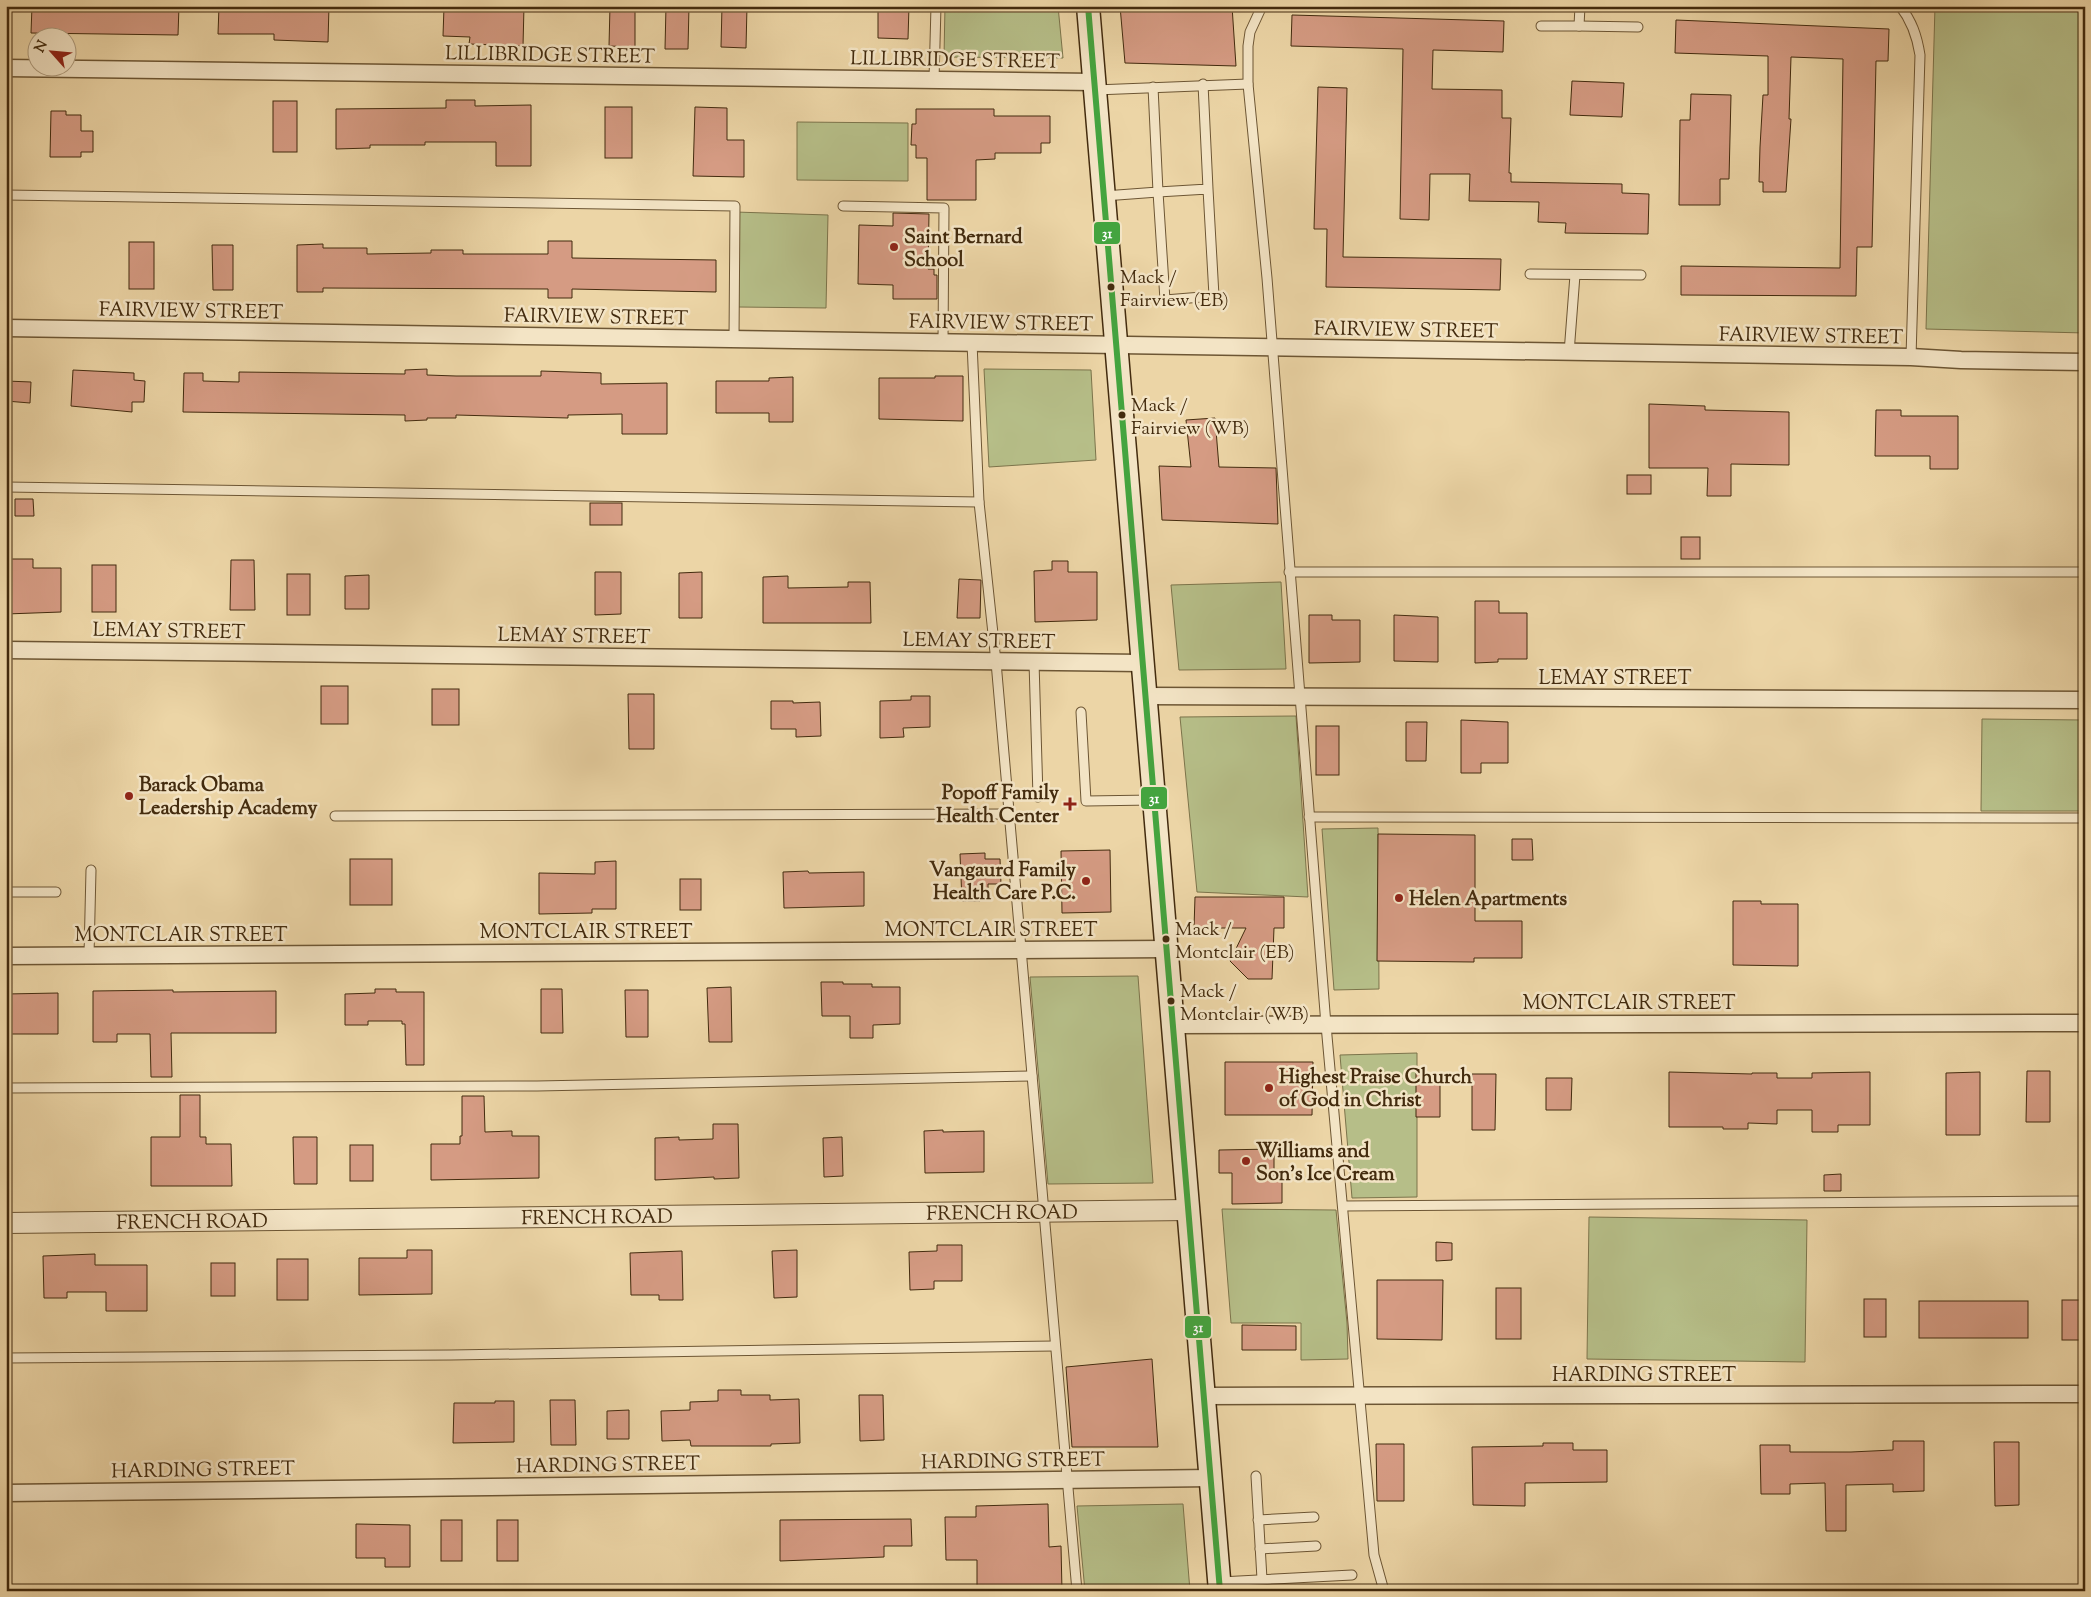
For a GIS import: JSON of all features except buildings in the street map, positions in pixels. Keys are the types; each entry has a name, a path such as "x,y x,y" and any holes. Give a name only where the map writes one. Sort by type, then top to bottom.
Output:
{"main road":[{"path":"1088,6 1220,1586"}],"street":[{"name":"LILLIBRIDGE STREET","path":"6,68 934,80 1094,86"},
{"name":"FAIRVIEW STREET","path":"6,328 1911,357 1961,360 2085,362"},
{"name":"LEMAY STREET","path":"6,650 1142,664"},
{"name":"LEMAY STREET","path":"1145,696 2085,700"},
{"name":"MONTCLAIR STREET","path":"6,956 1166,949"},
{"name":"MONTCLAIR STREET","path":"1172,1025 2085,1023"},
{"name":"FRENCH ROAD","path":"6,1224 1188,1210"},
{"name":"HARDING STREET","path":"1204,1396 2085,1394"},
{"name":"HARDING STREET","path":"6,1493 1211,1478"}],"lane":[{"path":"934,80 936,6"},
{"path":"1262,6 1250,32 1248,84 1273,348 1326,1025 1374,1555 1384,1591"},
{"path":"1580,6 1580,26"},
{"path":"1900,6 1909,17 1917,36 1920,55 1911,357"},
{"path":"1541,26 1638,27"},
{"path":"1153,87 1165,300 1214,296 1203,84"},
{"path":"1094,86 1153,87 1248,84"},
{"path":"1104,196 1208,189"},
{"path":"6,195 735,206 734,340"},
{"path":"843,206 944,208 943,342"},
{"path":"1530,274 1641,276"},
{"path":"1569,353 1575,275"},
{"path":"972,343 979,502 996,662 1077,1591"},
{"path":"6,487 979,502"},
{"path":"1290,572 2085,572"},
{"path":"1034,662 1038,797"},
{"path":"1081,712 1086,800 1154,800"},
{"path":"335,816 1009,814"},
{"path":"1309,817 2085,818"},
{"path":"89,955 91,870"},
{"path":"6,892 56,892"},
{"path":"6,1088 537,1086 1032,1076"},
{"path":"1343,1206 2085,1201"},
{"path":"6,1358 441,1355 1055,1346"},
{"path":"1256,1476 1262,1579"},
{"path":"1258,1520 1314,1517"},
{"path":"1260,1548 1316,1546"},
{"path":"1220,1586 1262,1579 1352,1575"}],"green space":[{"path":"945,6 1058,6 1063,58 944,57"},
{"path":"1935,6 2085,6 2085,333 1926,329"},
{"path":"797,122 908,123 908,181 797,180"},
{"path":"735,212 828,215 826,308 738,307"},
{"path":"984,369 1091,370 1096,460 989,467"},
{"path":"1281,582 1286,669 1179,670 1171,585"},
{"path":"1296,716 1308,897 1197,892 1180,717"},
{"path":"1982,719 2085,720 2085,811 1981,811"},
{"path":"1378,828 1379,989 1334,990 1322,829"},
{"path":"1138,976 1153,1183 1048,1184 1030,977"},
{"path":"1417,1053 1417,1197 1352,1198 1340,1055"},
{"path":"1222,1209 1336,1210 1347,1323 1348,1359 1301,1360 1301,1323 1231,1323"},
{"path":"1589,1217 1807,1220 1805,1362 1587,1359"},
{"path":"1183,1504 1190,1591 1085,1591 1077,1506"}],"transit line":[{"name":"31","path":"1088,6 1220,1591"}],"place":[{"name":"Saint Bernard School","path":"894,247"},
{"name":"Mack / Fairview (EB)","path":"1111,287"},
{"name":"Mack / Fairview (WB)","path":"1122,415"},
{"name":"Barack Obama Leadership Academy","path":"129,796"},
{"name":"Popoff Family Health Center","path":"1070,804"},
{"name":"Vangaurd Family Health Care P.C.","path":"1086,881"},
{"name":"Helen Apartments","path":"1399,898"},
{"name":"Mack / Montclair (EB)","path":"1166,939"},
{"name":"Mack / Montclair (WB)","path":"1171,1001"},
{"name":"Highest Praise Church of God in Christ","path":"1269,1088"},
{"name":"Williams and Son's Ice Cream","path":"1246,1161"}]}
